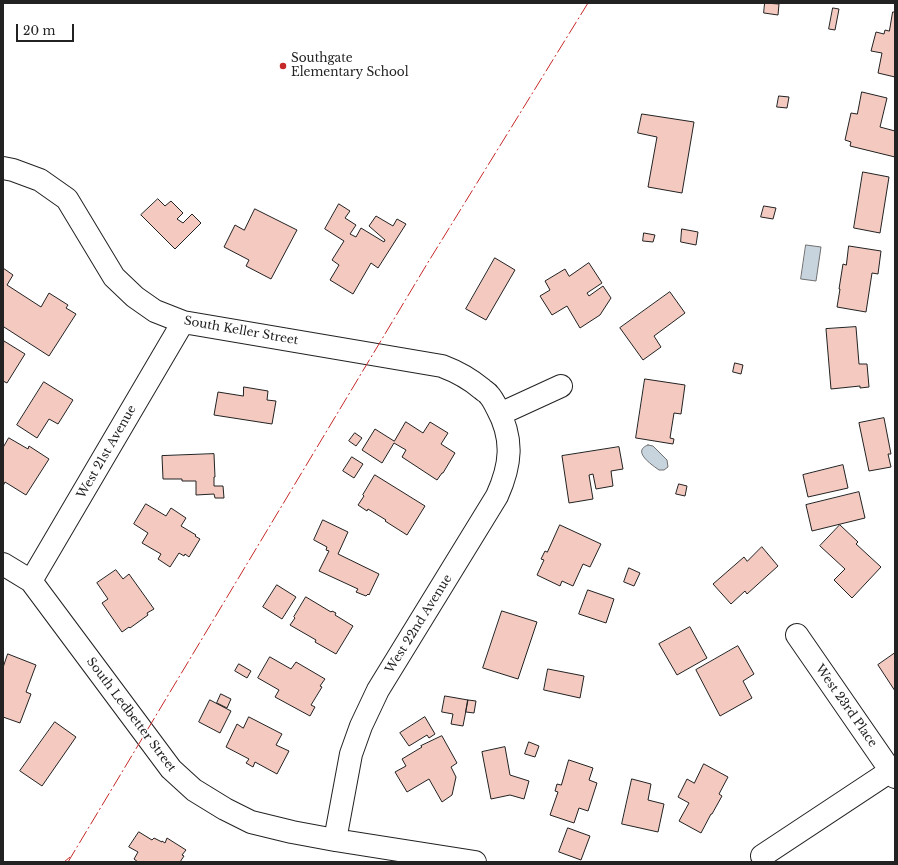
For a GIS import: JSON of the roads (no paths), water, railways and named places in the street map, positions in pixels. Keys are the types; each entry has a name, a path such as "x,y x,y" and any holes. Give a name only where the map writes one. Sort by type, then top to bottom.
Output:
{"street":[{"name":"South Keller Street","path":"3,168 14,170 40,180 67,199 114,276 141,302 155,310 183,322 442,366 472,380 490,395 500,414"},
{"name":"West 21st Avenue","path":"31,581 183,322"},
{"path":"500,414 561,386"},
{"name":"West 22nd Avenue","path":"335,840 351,754 361,726 378,690 497,496 504,481 507,470 509,444 506,427 500,414"},
{"name":"South Ledbetter Street","path":"3,564 31,581 171,769 194,790 251,822 335,840 475,862"},
{"name":"West 23rd Place","path":"797,635 894,772"},
{"path":"762,856 894,772"}],"place":[{"name":"Southgate Elementary School","path":"283,66"}]}
